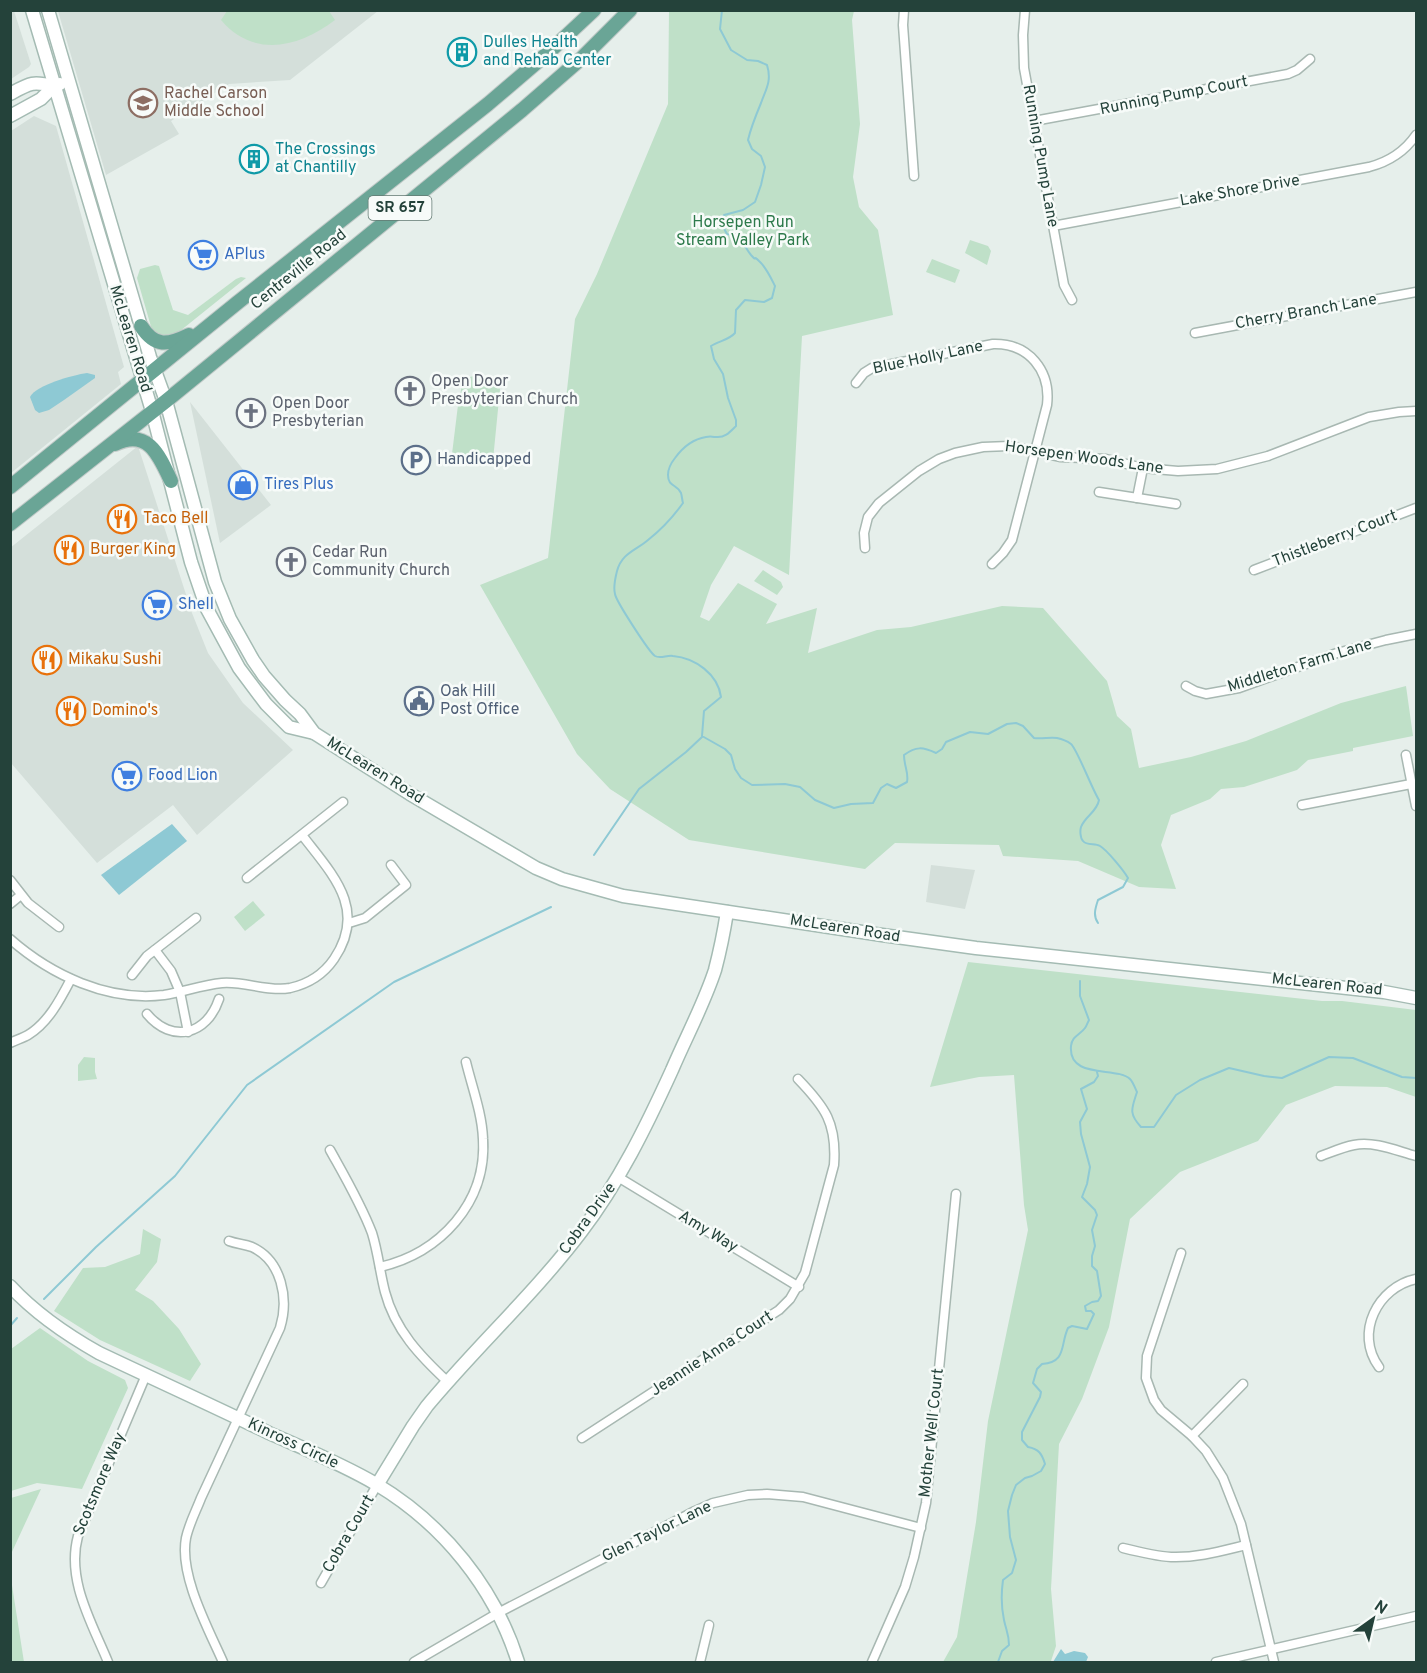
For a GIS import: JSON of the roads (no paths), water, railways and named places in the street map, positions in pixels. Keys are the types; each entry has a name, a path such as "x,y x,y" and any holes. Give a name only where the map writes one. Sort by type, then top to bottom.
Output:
{"main road":[{"name":"McLearen Road","path":"32,10 152,411 199,587 215,626 239,668 266,704 290,727 314,733 391,783 549,874 623,896 934,943 1384,992 1416,998"},
{"name":"McLearen Road","path":"48,10 154,370 166,400 208,557 223,603 264,676 300,714 314,733"},
{"name":"Centreville Road","path":"10,487 488,104 594,10"},
{"name":"Centreville Road","path":"10,524 522,110 583,57 627,12"},
{"path":"10,116 41,99 54,86 69,81"},
{"path":"10,94 37,82 54,86"},
{"path":"141,326 147,336 162,343 175,342 207,327"},
{"path":"105,448 124,439 141,440 150,444 162,461 171,481"},
{"name":"Cobra Drive","path":"377,1485 412,1426 427,1406 558,1260 581,1232 630,1159 704,997 717,961 727,912"},
{"name":"Kinross Circle","path":"10,1286 48,1321 77,1341 359,1474 402,1501 439,1532 473,1572 498,1613 518,1662"}],"street":[{"path":"904,10 903,25 914,176"},
{"name":"Running Pump Lane","path":"1025,10 1023,55 1064,285 1072,300"},
{"name":"Running Pump Court","path":"1034,121 1288,75 1310,59"},
{"name":"Lake Shore Drive","path":"1053,226 1369,167 1400,153 1416,135"},
{"name":"Cherry Branch Lane","path":"1195,333 1416,292"},
{"name":"Blue Holly Lane","path":"856,383 864,373 872,368 993,344 1017,348 1040,367 1047,388 1047,405 1012,540 992,564"},
{"name":"Horsepen Woods Lane","path":"866,548 864,532 868,517 879,503 919,471 939,459 983,447 1009,446 1061,457 1106,459 1143,468 1178,471 1225,467 1268,456 1369,417 1416,411"},
{"path":"1137,498 1143,468"},
{"path":"1099,492 1176,504"},
{"name":"Thistleberry Court","path":"1254,570 1416,508"},
{"name":"Middleton Farm Lane","path":"1186,686 1195,692 1206,694 1239,688 1336,653 1416,634"},
{"path":"1406,755 1416,806"},
{"path":"1302,805 1411,784"},
{"path":"247,878 343,802"},
{"path":"10,939 40,962 70,979 95,988 136,995 162,995 223,983 279,989 310,982 319,976 332,961 343,942 349,923 348,912 336,879 302,835"},
{"path":"349,923 365,918 406,885 391,865"},
{"path":"10,880 38,912 59,927"},
{"path":"10,904 21,895"},
{"path":"132,975 141,962 196,918"},
{"path":"155,950 172,972 180,992 188,1032"},
{"path":"10,1043 29,1035 46,1019 60,1002 70,979"},
{"path":"147,1014 157,1024 171,1031 188,1032 206,1023 212,1016 219,999"},
{"path":"380,1267 410,1258 437,1240 460,1216 476,1187 482,1165 483,1141 481,1116 466,1062"},
{"name":"Jeannie Anna Court","path":"582,1438 779,1310 798,1287 808,1264 834,1165 835,1151 834,1137 825,1111 818,1099 798,1078"},
{"path":"1321,1156 1354,1145 1365,1144 1416,1156"},
{"path":"330,1150 372,1234 386,1293 398,1325 420,1356 448,1382"},
{"name":"Amy Way","path":"618,1178 798,1287"},
{"name":"Mother Well Court","path":"872,1662 904,1587 926,1503 956,1194"},
{"path":"223,1662 189,1580 185,1553 189,1525 280,1329 285,1305 280,1281 268,1260 254,1248 229,1241"},
{"path":"1181,1253 1148,1356 1146,1378 1154,1400 1161,1410 1192,1436 1210,1457 1223,1478 1237,1510 1274,1662"},
{"path":"1379,1367 1369,1347 1369,1328 1372,1316 1377,1306 1393,1289 1402,1283 1416,1279"},
{"name":"Scotsmore Way","path":"108,1662 78,1587 74,1559 75,1545 146,1375"},
{"path":"1192,1436 1243,1384"},
{"name":"Cobra Court","path":"321,1583 377,1485"},
{"name":"Glen Taylor Lane","path":"414,1662 498,1613 695,1511 730,1498 767,1494 803,1497 921,1528"},
{"path":"1123,1548 1170,1557 1209,1554 1246,1545"},
{"path":"1216,1662 1416,1616"},
{"path":"700,1662 709,1625"}],"water":[{"path":"87,373 95,375 95,378 49,410 39,413 35,410 30,397 39,388"},
{"path":"172,824 187,841 119,895 101,875"},
{"path":"1061,1649 1065,1654 1074,1651 1085,1653 1088,1657 1086,1662 1053,1662"}],"waterway":[{"path":"722,10 720,29 731,50 747,60 767,65 769,80 748,140 752,149 761,156 765,167 761,185 755,202 743,210 724,215 721,223 727,234 740,239 751,255 762,263 775,286 772,298 764,302 745,300 736,310 735,333 711,346 714,359 723,374 736,426 722,437 701,438 689,444 672,462 668,479 681,493 683,503 658,532 622,560 614,583 617,599 655,656 681,657 697,664 710,674 721,697 704,711 702,736 725,749 731,755 735,769 741,778 752,785 785,784 800,787 815,800 834,808 851,804 873,803 881,788 887,784 896,788 907,782 904,755 920,748 936,753 946,742 970,732 988,734 1007,724 1016,723 1023,726 1034,738 1057,738 1069,743 1074,747 1099,800 1096,808 1081,827 1082,840 1103,848 1128,878 1123,887 1098,900 1095,912 1098,923"},
{"path":"594,855 639,789 702,737"},
{"path":"44,1299 96,1247 175,1176 247,1085 394,982 551,907"},
{"path":"1080,981 1080,996 1089,1020 1085,1028 1073,1040 1072,1057 1077,1064 1085,1068 1124,1075 1130,1079 1137,1092 1133,1114 1141,1127 1154,1127 1176,1095 1200,1080 1229,1068 1282,1078 1329,1057 1353,1058 1402,1077 1416,1078"},
{"path":"998,1662 1002,1651 1009,1645 1002,1605 1003,1580 1012,1573 1016,1560 1010,1537 1008,1511 1016,1485 1041,1471 1045,1464 1039,1452 1028,1447 1022,1440 1022,1432 1041,1392 1033,1383 1037,1369 1059,1356 1068,1328 1072,1326 1087,1329 1094,1314 1086,1311 1085,1306 1098,1301 1101,1296 1097,1271 1092,1266 1095,1246 1092,1230 1097,1215 1082,1197 1090,1167 1080,1122 1087,1109 1081,1089 1094,1082 1098,1076 1097,1072"},
{"path":"10,1326 17,1318"}],"place":[{"name":"Dulles Health and Rehab Center","path":"462,52"},
{"name":"Rachel Carson Middle School","path":"143,103"},
{"name":"The Crossings at Chantilly","path":"254,159"},
{"name":"APlus","path":"203,255"},
{"name":"Open Door Presbyterian Church","path":"410,391"},
{"name":"Open Door Presbyterian","path":"251,413"},
{"name":"Handicapped","path":"416,460"},
{"name":"Tires Plus","path":"243,485"},
{"name":"Taco Bell","path":"122,519"},
{"name":"Burger King","path":"69,550"},
{"name":"Cedar Run Community Church","path":"291,562"},
{"name":"Shell","path":"157,605"},
{"name":"Mikaku Sushi","path":"47,660"},
{"name":"Oak Hill Post Office","path":"419,701"},
{"name":"Domino's","path":"71,711"},
{"name":"Food Lion","path":"127,776"}],"park label":[{"name":"Horsepen Run Stream Valley Park","path":"743,232"}]}
